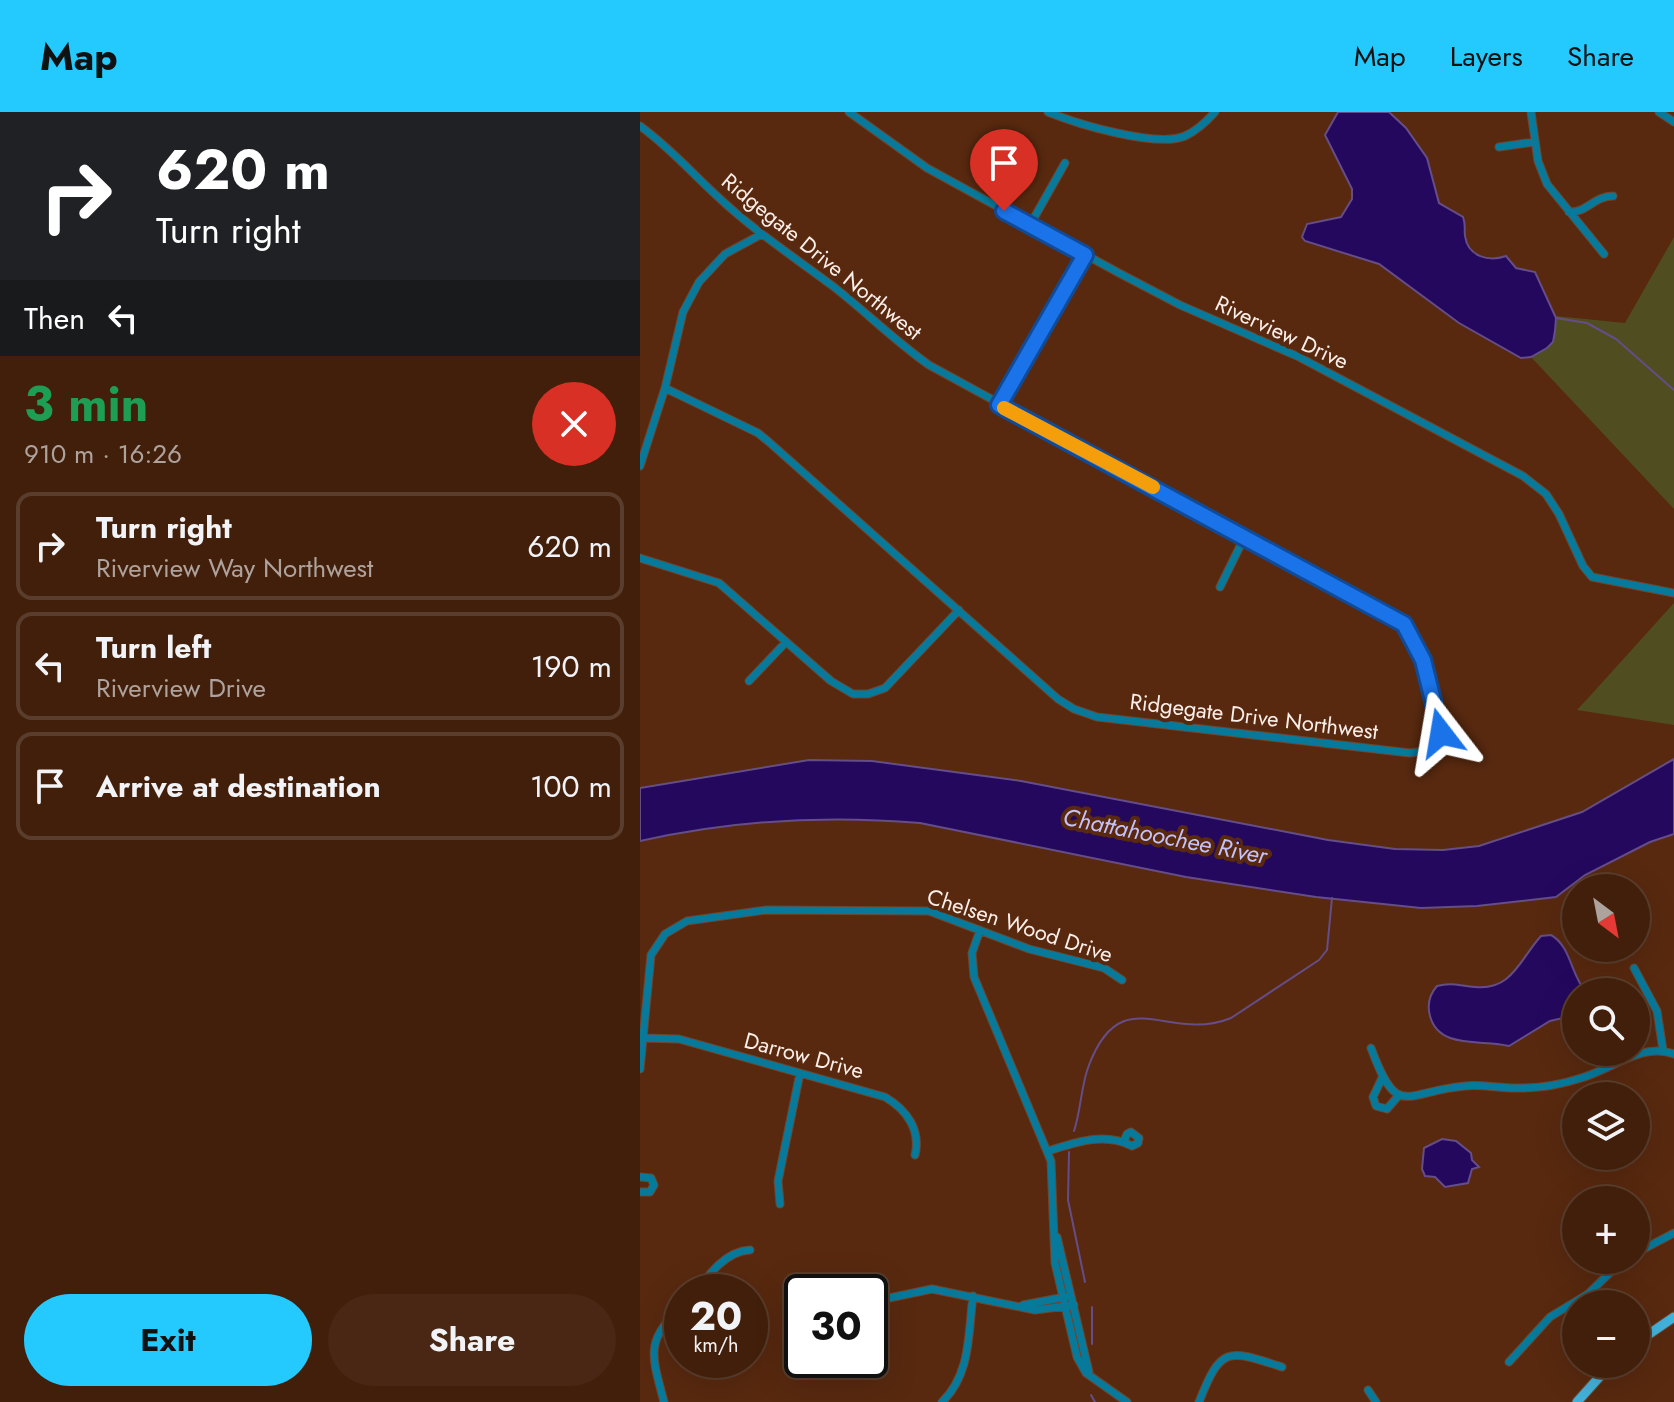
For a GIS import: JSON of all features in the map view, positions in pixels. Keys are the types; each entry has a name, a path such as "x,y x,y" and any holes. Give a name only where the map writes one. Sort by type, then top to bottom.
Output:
{"main road":[{"path":"1650,1333 1674,1317"},
{"path":"1577,1402 1598,1378"}],"street":[{"name":"Riverview Drive","path":"849,112 907,157 1085,255 1180,305 1299,357 1523,476 1546,494 1559,514 1583,566 1592,577 1674,593"},
{"path":"1048,112 1115,132 1167,140 1185,136 1215,112"},
{"path":"1531,112 1542,173 1604,254"},
{"path":"1659,112 1674,122"},
{"name":"Ridgegate Drive Northwest","path":"640,126 669,147 716,195 762,234 837,289 907,350 999,405 1404,624 1423,660 1441,733 1427,751 1410,753 1097,717 1074,709 1058,699 758,433 665,388"},
{"path":"1499,147 1534,142"},
{"path":"1030,225 1065,163"},
{"path":"1569,212 1577,213 1597,199 1613,196"},
{"path":"640,466 665,388 683,312 699,282 725,254 762,234"},
{"path":"999,405 1085,255"},
{"path":"1220,587 1244,538"},
{"path":"640,558 719,583 840,687 853,694 868,694 894,681 959,610"},
{"path":"749,681 786,642"},
{"name":"Chelsen Wood Drive","path":"640,1069 651,955 665,934 687,921 766,910 915,909 944,915 1029,949 1104,968 1122,980"},
{"path":"980,930 972,953 974,977 1051,1161 1055,1263 1077,1357 1106,1390 1127,1402"},
{"path":"1634,968 1657,1011 1663,1050"},
{"name":"Darrow Drive","path":"643,1038 679,1039 876,1093 893,1101 906,1114 917,1134 915,1155"},
{"path":"1371,1048 1382,1078 1399,1095 1410,1098 1467,1085 1523,1088 1549,1084 1582,1078 1651,1050 1674,1054"},
{"path":"780,1204 778,1181 800,1073"},
{"path":"1382,1078 1373,1097 1376,1106 1387,1109 1399,1095"},
{"path":"1048,1151 1083,1140 1106,1138 1124,1141"},
{"path":"640,1177 648,1176 654,1185 650,1192 640,1192"},
{"path":"1054,1227 1091,1376"},
{"path":"1650,1246 1674,1233"},
{"path":"711,1274 735,1253 750,1250"},
{"path":"1509,1362 1550,1317 1588,1294 1609,1274"},
{"path":"888,1298 932,1289 1043,1311 1074,1305"},
{"path":"1019,1306 1071,1295"},
{"path":"942,1402 960,1379 966,1357 973,1296"},
{"path":"664,1326 654,1345 653,1358 664,1402"},
{"path":"1199,1402 1211,1371 1223,1359 1243,1354 1282,1367"},
{"path":"1368,1390 1376,1402"}],"shaded area":[{"path":"1674,237 1674,509 1531,357 1550,341 1555,316 1625,323"},
{"path":"1674,603 1674,725 1577,710 1590,696"}],"water":[{"path":"1338,112 1389,112 1406,128 1427,158 1439,203 1463,217 1470,249 1486,258 1506,256 1516,268 1535,272 1556,318 1553,342 1547,348 1531,357 1521,358 1459,323 1379,264 1305,241 1302,237 1307,224 1341,217 1352,199 1352,189 1325,135"},
{"name":"Chattahoochee River","path":"1674,759 1674,834 1650,842 1587,874 1562,874 1562,892 1556,897 1477,906 1421,908 1316,897 1186,877 920,823 850,819 780,821 710,828 640,841 640,788 809,760 872,761 1021,781 1328,840 1395,849 1443,850 1479,846 1582,812"},
{"path":"1551,935 1558,940 1562,945 1562,962 1570,962 1577,978 1562,978 1562,1018 1550,1021 1509,1046 1452,1039 1435,1027 1429,1004 1437,986 1488,987 1498,984 1514,972 1541,936"},
{"path":"1442,1139 1456,1141 1471,1153 1472,1160 1479,1167 1472,1169 1468,1183 1445,1187 1435,1177 1425,1176 1422,1169 1424,1148"}],"waterway":[{"path":"1556,318 1587,323 1616,339 1674,390"},
{"path":"1074,1131 1089,1065 1102,1039 1116,1025 1132,1019 1208,1024 1231,1018 1319,960 1327,950 1332,898"},
{"path":"1069,1152 1068,1200 1085,1282"},
{"path":"1092,1307 1092,1344"},
{"path":"1091,1395 1095,1402"}],"slow traffic":[{"path":"1004,408 1153,487"}],"route":[{"path":"1004,211 1085,255 999,405 1404,624 1423,660 1441,733"}]}
